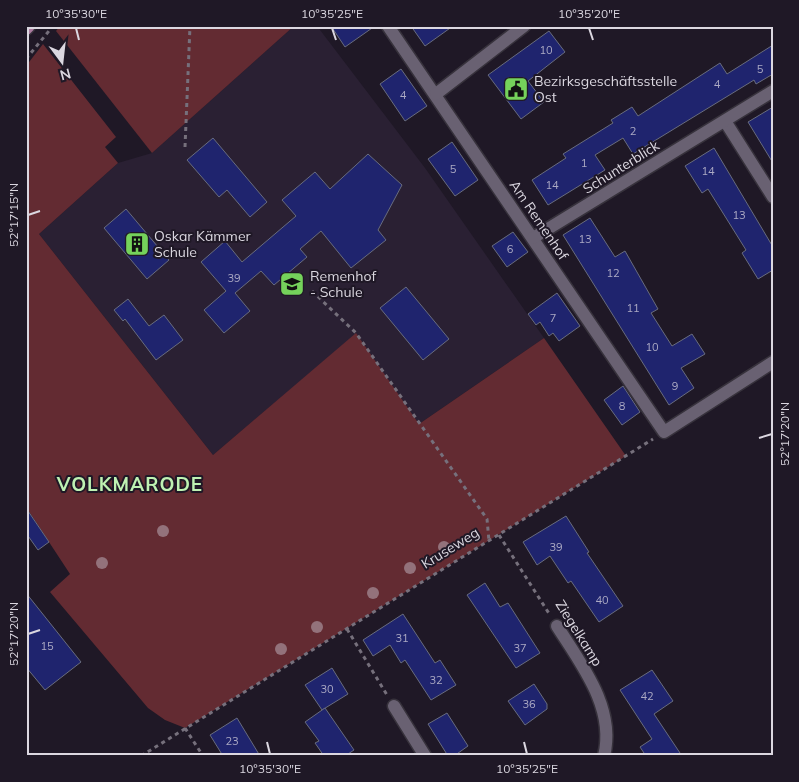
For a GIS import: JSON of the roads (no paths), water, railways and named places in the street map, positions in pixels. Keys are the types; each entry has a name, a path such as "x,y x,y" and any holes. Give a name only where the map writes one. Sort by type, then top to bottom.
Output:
{"main road":[{"path":"26,29 29,26"}],"street":[{"name":"Am Remenhof","path":"388,26 664,432 773,362"},
{"path":"436,94 524,26"},
{"name":"Schunterblick","path":"533,238 773,91"},
{"path":"725,121 773,197"},
{"name":"Ziegelkamp","path":"557,626 595,688 605,727 604,756"},
{"path":"394,706 425,756"}],"place":[{"name":"Bezirksgeschäftsstelle Ost","path":"516,89"},
{"name":"Oskar Kämmer Schule","path":"137,244"},
{"name":"Remenhof - Schule","path":"292,284"}],"district":[{"name":"VOLKMARODE","path":"130,484"}]}
